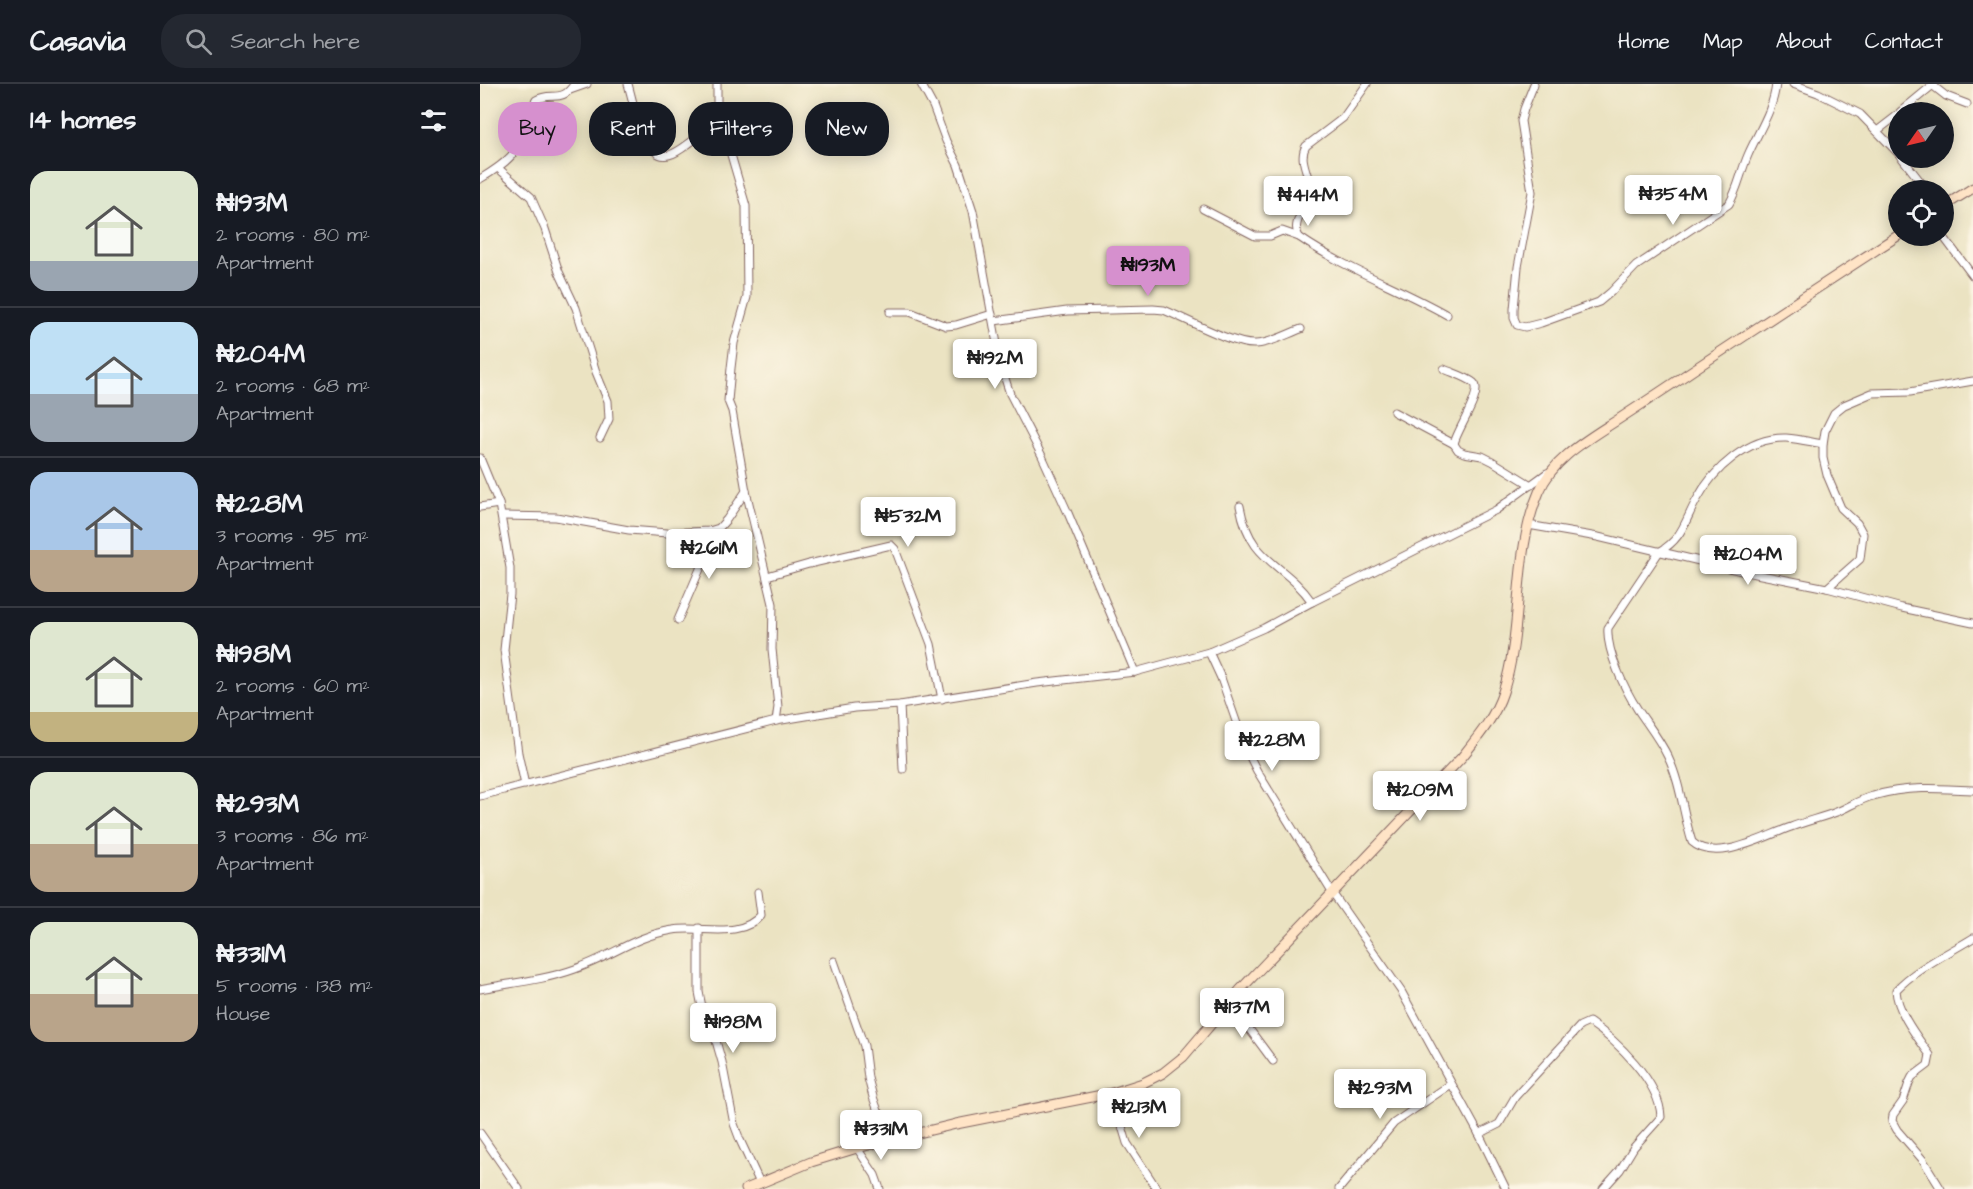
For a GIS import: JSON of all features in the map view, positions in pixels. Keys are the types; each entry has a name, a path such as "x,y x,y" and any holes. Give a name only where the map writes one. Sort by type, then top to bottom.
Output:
{"main road":[{"path":"1954,200 1973,188"},
{"path":"746,1189 811,1162 901,1136 1112,1093 1163,1074 1184,1057 1230,1003 1462,758 1486,728 1502,694 1512,656 1528,525 1538,492 1545,478 1570,452 1888,242"}],"street":[{"path":"480,179 498,168 514,154 536,100 540,97 561,96 572,87 587,84"},
{"path":"628,84 636,114 647,142 654,152 662,156 670,155 688,144"},
{"path":"717,84 717,102"},
{"path":"921,84 958,165 974,211 1001,366 1010,394 1068,513 1135,672"},
{"path":"1299,237 1295,226 1309,200 1311,190 1302,157 1303,151 1306,146 1343,118 1366,84"},
{"path":"1534,84 1521,121 1532,192 1518,267 1514,309 1514,318 1517,325 1521,327 1599,302 1636,266 1729,204 1748,156 1768,119 1776,84"},
{"path":"1793,84 1860,114 1888,142"},
{"path":"1913,102 1933,85 1946,96 1967,104"},
{"path":"1877,131 1888,122"},
{"path":"732,156 746,206 747,297 734,344 728,400 746,491 773,604 772,649 778,707 776,721"},
{"path":"498,168 531,197 545,229 559,272 576,308 596,372 608,401 609,419 600,438"},
{"path":"1910,168 1919,180"},
{"path":"1203,209 1255,236 1270,236 1282,231 1299,237 1331,258 1413,296 1447,315"},
{"path":"1950,246 1973,276"},
{"path":"890,312 910,312 946,326 956,326 993,318 1066,311 1153,309 1164,310 1236,340 1254,344 1268,342 1301,329"},
{"path":"1444,369 1473,382 1478,392 1454,444"},
{"path":"1827,588 1860,559 1863,534 1857,523 1841,508 1827,475 1823,444 1825,430 1834,413 1855,399 1872,393 1910,392 1973,381"},
{"path":"1394,412 1454,444 1458,450 1482,456 1531,485"},
{"path":"1823,444 1784,438 1746,448 1726,463 1697,498 1678,537 1671,545 1659,552 1608,628 1607,636 1628,693 1667,755 1676,777 1692,842 1697,847 1709,850 1729,849 1838,812 1871,796 1928,788 1973,790"},
{"path":"480,458 499,504 511,581 504,650 518,753 525,785"},
{"path":"480,796 776,721 854,708 942,699 1037,683 1135,672 1209,652 1264,628 1496,510 1554,468"},
{"path":"502,516 556,517 629,530 667,533 709,531 719,528 746,491"},
{"path":"480,507 499,504"},
{"path":"1240,506 1249,538 1257,549 1303,589 1312,602"},
{"path":"1528,525 1598,537 1746,573 1827,588 1902,608 1973,623"},
{"path":"678,620 703,562 709,531"},
{"path":"767,576 891,545 895,549 931,644 942,699"},
{"path":"1209,652 1221,678 1245,747 1257,771 1334,894 1401,992 1479,1134 1506,1189"},
{"path":"900,705 903,769"},
{"path":"480,989 552,976 575,969 655,933 676,929 725,930 743,927 755,922 761,915 758,892"},
{"path":"699,928 699,992 722,1062 734,1124 760,1183"},
{"path":"1941,1189 1923,1160 1893,1126 1893,1115 1903,1101 1912,1077 1930,1061 1930,1055 1906,1018 1896,996 1896,990 1901,984 1932,963 1973,938"},
{"path":"834,961 864,1046 868,1078 878,1111 901,1136"},
{"path":"1230,1003 1273,1061"},
{"path":"1479,1134 1498,1124 1515,1098 1580,1026 1589,1022 1603,1032 1652,1084 1661,1108 1661,1117 1634,1147 1620,1170 1603,1189"},
{"path":"1339,1189 1394,1123 1451,1084"},
{"path":"1112,1093 1127,1143 1157,1189"},
{"path":"480,1133 519,1189"},
{"path":"857,1148 875,1175 880,1189"}]}
